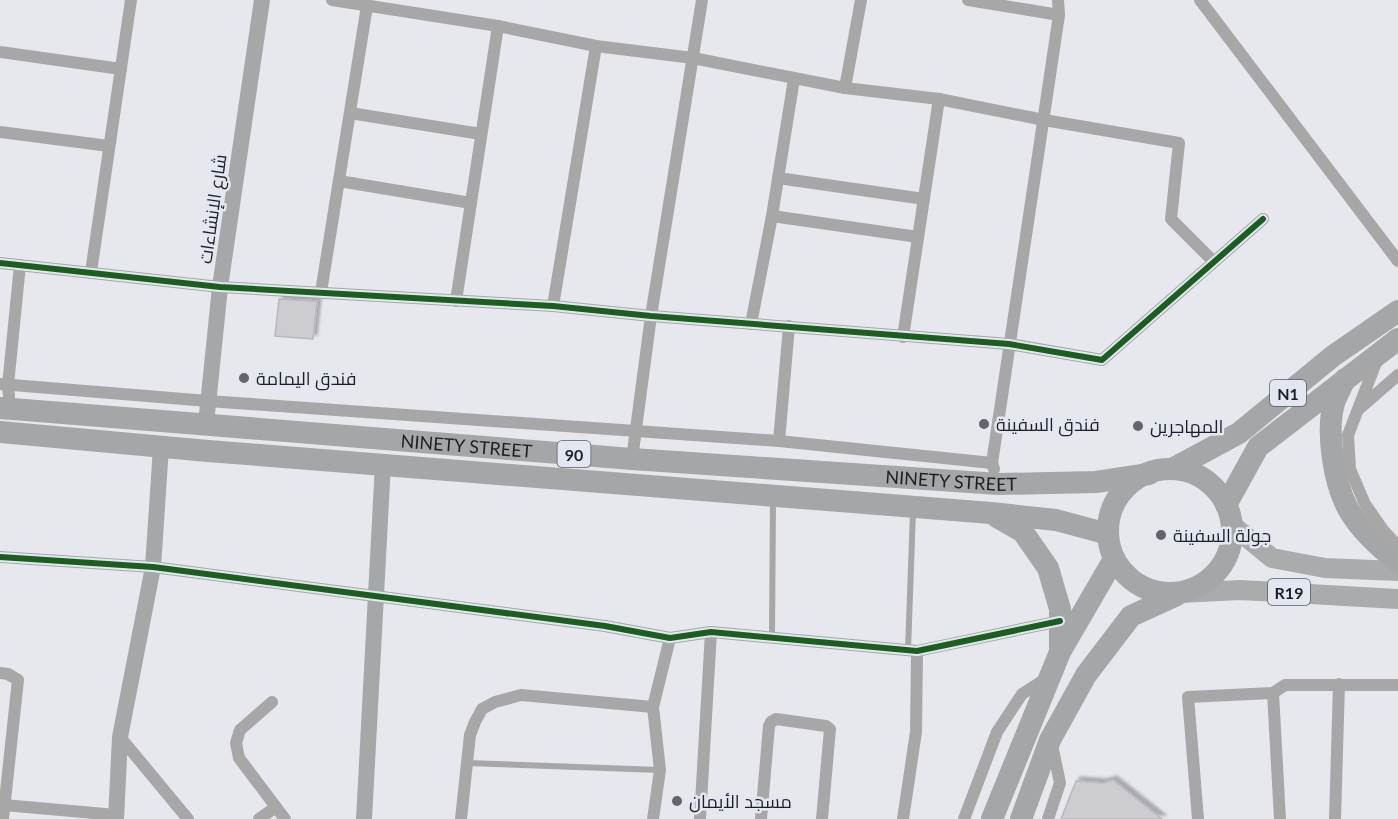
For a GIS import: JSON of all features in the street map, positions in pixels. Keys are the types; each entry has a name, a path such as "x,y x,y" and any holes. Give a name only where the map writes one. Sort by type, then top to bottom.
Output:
{"highway":[{"name":"N1","path":"1174,468 1239,433 1333,356 1398,311"},
{"name":"N1","path":"1229,515 1258,447 1398,339"},
{"path":"1346,378 1335,402 1331,429 1333,458 1341,490 1350,512 1365,533 1398,562"},
{"name":"NINETY STREET","path":"5,408 632,459 996,474 1096,482 1149,474"},
{"path":"206,424 208,451"},
{"name":"NINETY STREET","path":"0,432 208,451 991,513 1056,520 1108,534"},
{"path":"1021,819 1050,740 1086,675 1131,616 1202,585 1220,570 1230,548 1229,515 1214,487 1197,475 1174,468 1149,474 1131,482 1118,497 1110,515 1108,534 1114,559 1131,580 1154,592 1180,593"},
{"path":"991,513 1023,532 1048,568 1060,609 1060,652"},
{"path":"993,819 1060,652 1114,559"}],"main road":[{"name":"R19","path":"1229,515 1272,558 1325,568 1398,571"},
{"name":"R19","path":"1180,593 1240,590 1398,599"}],"street":[{"path":"91,272 131,0"},
{"name":"شارع الإنشاءات","path":"206,424 220,287 262,0"},
{"path":"332,0 498,26 596,46 693,58 845,88 939,99 1044,120 1179,142 1171,219 1214,262"},
{"path":"632,459 634,430 651,316 702,0"},
{"path":"845,88 861,0"},
{"path":"968,0 1059,15"},
{"path":"4,385 779,441 996,474 1009,344 1059,15 1058,0"},
{"path":"1200,0 1398,261"},
{"path":"321,292 367,6"},
{"path":"456,301 498,26"},
{"path":"553,306 596,46"},
{"path":"0,52 121,69"},
{"path":"751,324 772,216 794,78"},
{"path":"903,337 939,99"},
{"path":"350,113 482,134"},
{"path":"0,132 109,146"},
{"path":"778,178 924,199"},
{"path":"339,181 471,203"},
{"path":"772,216 918,237"},
{"path":"0,263 220,287 553,306 903,337 1009,344 1102,360 1263,219"},
{"path":"5,408 4,385 20,265"},
{"path":"779,441 789,326"},
{"path":"1379,353 1348,435 1350,469 1365,504 1383,530 1398,546"},
{"path":"1358,410 1398,375"},
{"path":"4,805 116,817 120,737 153,567 161,447"},
{"path":"364,819 383,465"},
{"path":"0,557 153,567 605,626 670,638 711,632 913,651 1060,621"},
{"path":"700,819 711,632"},
{"path":"653,819 660,770 653,707 670,638"},
{"path":"903,819 916,732 913,651"},
{"path":"0,673 8,674 18,680 3,819"},
{"path":"964,819 997,732 1023,694 1050,675"},
{"path":"1335,819 1339,684"},
{"path":"1198,819 1188,697 1273,693 1285,686 1398,685"},
{"path":"1273,693 1280,819"},
{"path":"461,819 470,735 482,709 495,702 521,695 653,707"},
{"path":"272,702 240,730 236,743 238,758 285,819"},
{"path":"761,819 769,726 776,719 826,726 830,729 822,819"},
{"path":"120,737 188,819"},
{"path":"1048,819 1060,783 1050,740"},
{"path":"259,819 276,807"}],"lane":[{"path":"772,638 773,496"},
{"path":"913,651 914,507"},
{"path":"467,763 660,770"}],"building":[{"path":"279,299 317,301 313,339 275,336"},
{"path":"1113,780 1162,819 1061,819 1076,781 1103,783"}],"cycle path":[{"path":"0,263 220,287 553,306 651,316 1009,344 1102,360 1263,219"},
{"path":"0,557 153,567 605,626 670,638 711,632 917,651 1060,621"}],"place":[{"name":"فندق اليمامة","path":"244,378"},
{"name":"فندق السفينة","path":"984,424"},
{"name":"المهاجرين","path":"1138,426"},
{"name":"جولة السفينة","path":"1161,535"},
{"name":"مسجد الأيمان","path":"677,801"}]}
